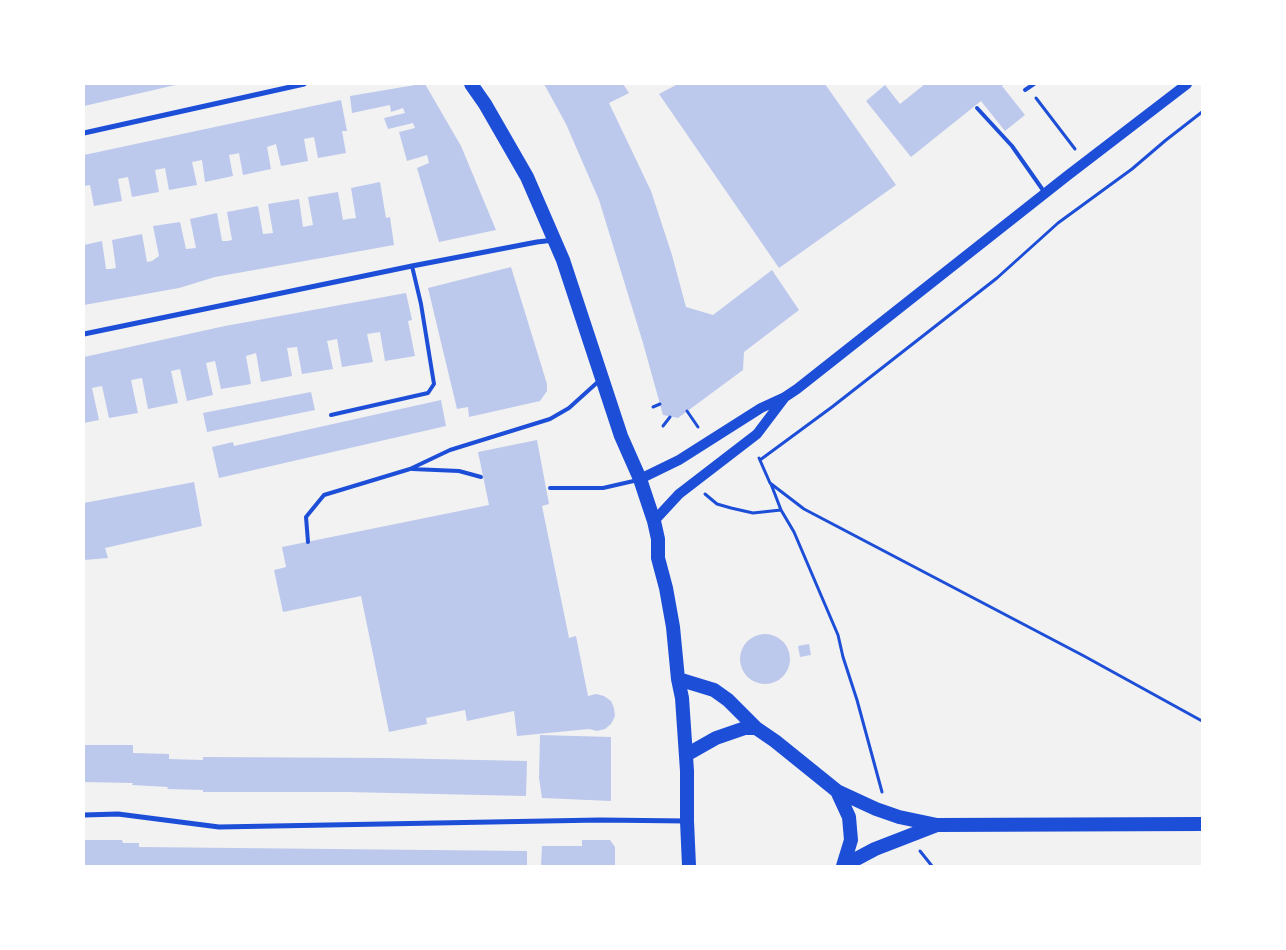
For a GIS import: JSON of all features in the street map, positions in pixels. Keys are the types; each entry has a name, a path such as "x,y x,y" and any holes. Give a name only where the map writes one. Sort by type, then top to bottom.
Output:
{"highway":[{"path":"471,84 485,104 527,177 554,240 586,328 621,436 640,479 654,521 658,539 658,558 673,627 678,679 682,698 686,756 686,821 689,866"},
{"path":"678,679 714,690 728,700 756,728 776,741 836,791 899,817 937,825 1202,824"},
{"path":"686,756 716,738 745,728 756,728"},
{"path":"836,791 849,817 851,840 843,866"},
{"path":"843,866 875,849 937,825"}],"main road":[{"path":"640,479 679,460 761,408 785,396 1187,84"},
{"path":"654,521 679,494 757,434 785,396"}],"street":[{"path":"84,133 304,84"},
{"path":"84,334 412,266 554,240"},
{"path":"84,815 118,814 219,827 590,820 686,821"}],"lane":[{"path":"1027,89 1034,84"},
{"path":"977,108 1012,146 1045,193"},
{"path":"331,415 428,393 434,384 421,304 412,266"},
{"path":"308,542 306,517 324,495 410,469 450,450 550,419 569,408 602,378"},
{"path":"410,469 459,471 482,477"},
{"path":"550,488 603,488 640,479"}],"path":[{"path":"1027,89 1076,150"},
{"path":"760,460 832,407 997,278 1058,223 1132,169 1202,112"},
{"path":"653,407 660,404"},
{"path":"687,411 698,429"},
{"path":"663,426 670,417"},
{"path":"757,455 781,510 794,532 838,635 880,780 882,795"},
{"path":"770,483 804,509 1084,656 1202,721"},
{"path":"702,489 706,496 717,504 730,508 753,513 781,510"},
{"path":"918,848 932,866"}],"building":[{"path":"84,84 180,84 84,106"},
{"path":"425,84 461,146 496,230 439,242 417,168 429,163 427,155 407,161 399,132 415,128 413,123 388,129 384,118 405,113 403,108 391,112 390,105 352,113 350,96"},
{"path":"544,84 623,84 629,93 609,103 651,191 672,255 686,307 713,315 772,270 799,310 744,352 743,370 678,418 663,415 599,200 566,124"},
{"path":"678,84 825,84 896,185 779,268 659,94"},
{"path":"925,84 1004,84 1002,86 1025,115 1005,131 981,101 911,157 866,101 885,85 900,104"},
{"path":"341,100 347,131 342,131 346,153 318,158 314,137 304,139 308,161 281,166 276,144 267,147 271,169 243,175 239,153 229,155 233,176 205,182 202,160 192,162 197,185 169,190 165,168 155,170 159,192 132,197 128,177 118,179 122,201 94,206 90,185 84,186 84,155"},
{"path":"380,182 386,218 390,217 394,245 215,277 179,288 84,305 84,245 102,241 106,269 111,269 116,268 112,240 142,234 147,262 152,261 159,256 153,226 180,222 186,249 196,248 190,219 217,213 222,241 227,241 232,240 227,212 258,206 263,234 273,233 268,204 299,199 303,227 313,225 308,197 338,192 343,220 356,218 351,188"},
{"path":"511,267 547,384 547,391 540,401 469,417 468,407 457,409 428,288"},
{"path":"406,293 412,320 408,321 415,356 385,361 380,332 367,334 373,362 342,367 337,339 327,341 333,369 302,374 297,347 287,348 292,376 261,382 256,353 246,356 251,384 221,389 215,361 210,362 206,363 213,395 187,401 180,369 171,371 178,403 148,409 142,378 131,380 138,413 109,418 102,386 92,388 99,420 84,423 84,357 225,326"},
{"path":"311,392 315,410 207,432 203,413"},
{"path":"441,400 446,426 219,478 212,447 233,442 234,446"},
{"path":"537,440 549,504 542,506 569,638 576,636 588,696 596,694 604,696 611,701 615,716 611,724 605,729 597,731 589,729 517,736 514,711 467,721 465,710 426,718 427,724 389,732 361,596 283,612 274,570 286,567 282,547 489,505 478,452"},
{"path":"194,482 202,526 105,548 108,558 84,560 84,503"},
{"path":"760,634 770,634 783,641 790,654 790,664 783,677 770,684 760,684 751,680 744,673 740,664 740,654 744,645 751,638"},
{"path":"809,644 811,655 800,657 798,646"},
{"path":"540,735 611,737 611,801 542,798 539,778"},
{"path":"84,745 133,745 133,753 169,754 169,759 203,760 203,757 386,758 527,761 526,796 347,792 203,792 203,790 167,789 168,787 132,785 133,783 84,782"},
{"path":"84,840 122,840 123,843 139,843 139,847 527,851 527,866 84,866"},
{"path":"582,840 610,840 615,847 615,866 541,866 542,846 582,846"}]}
